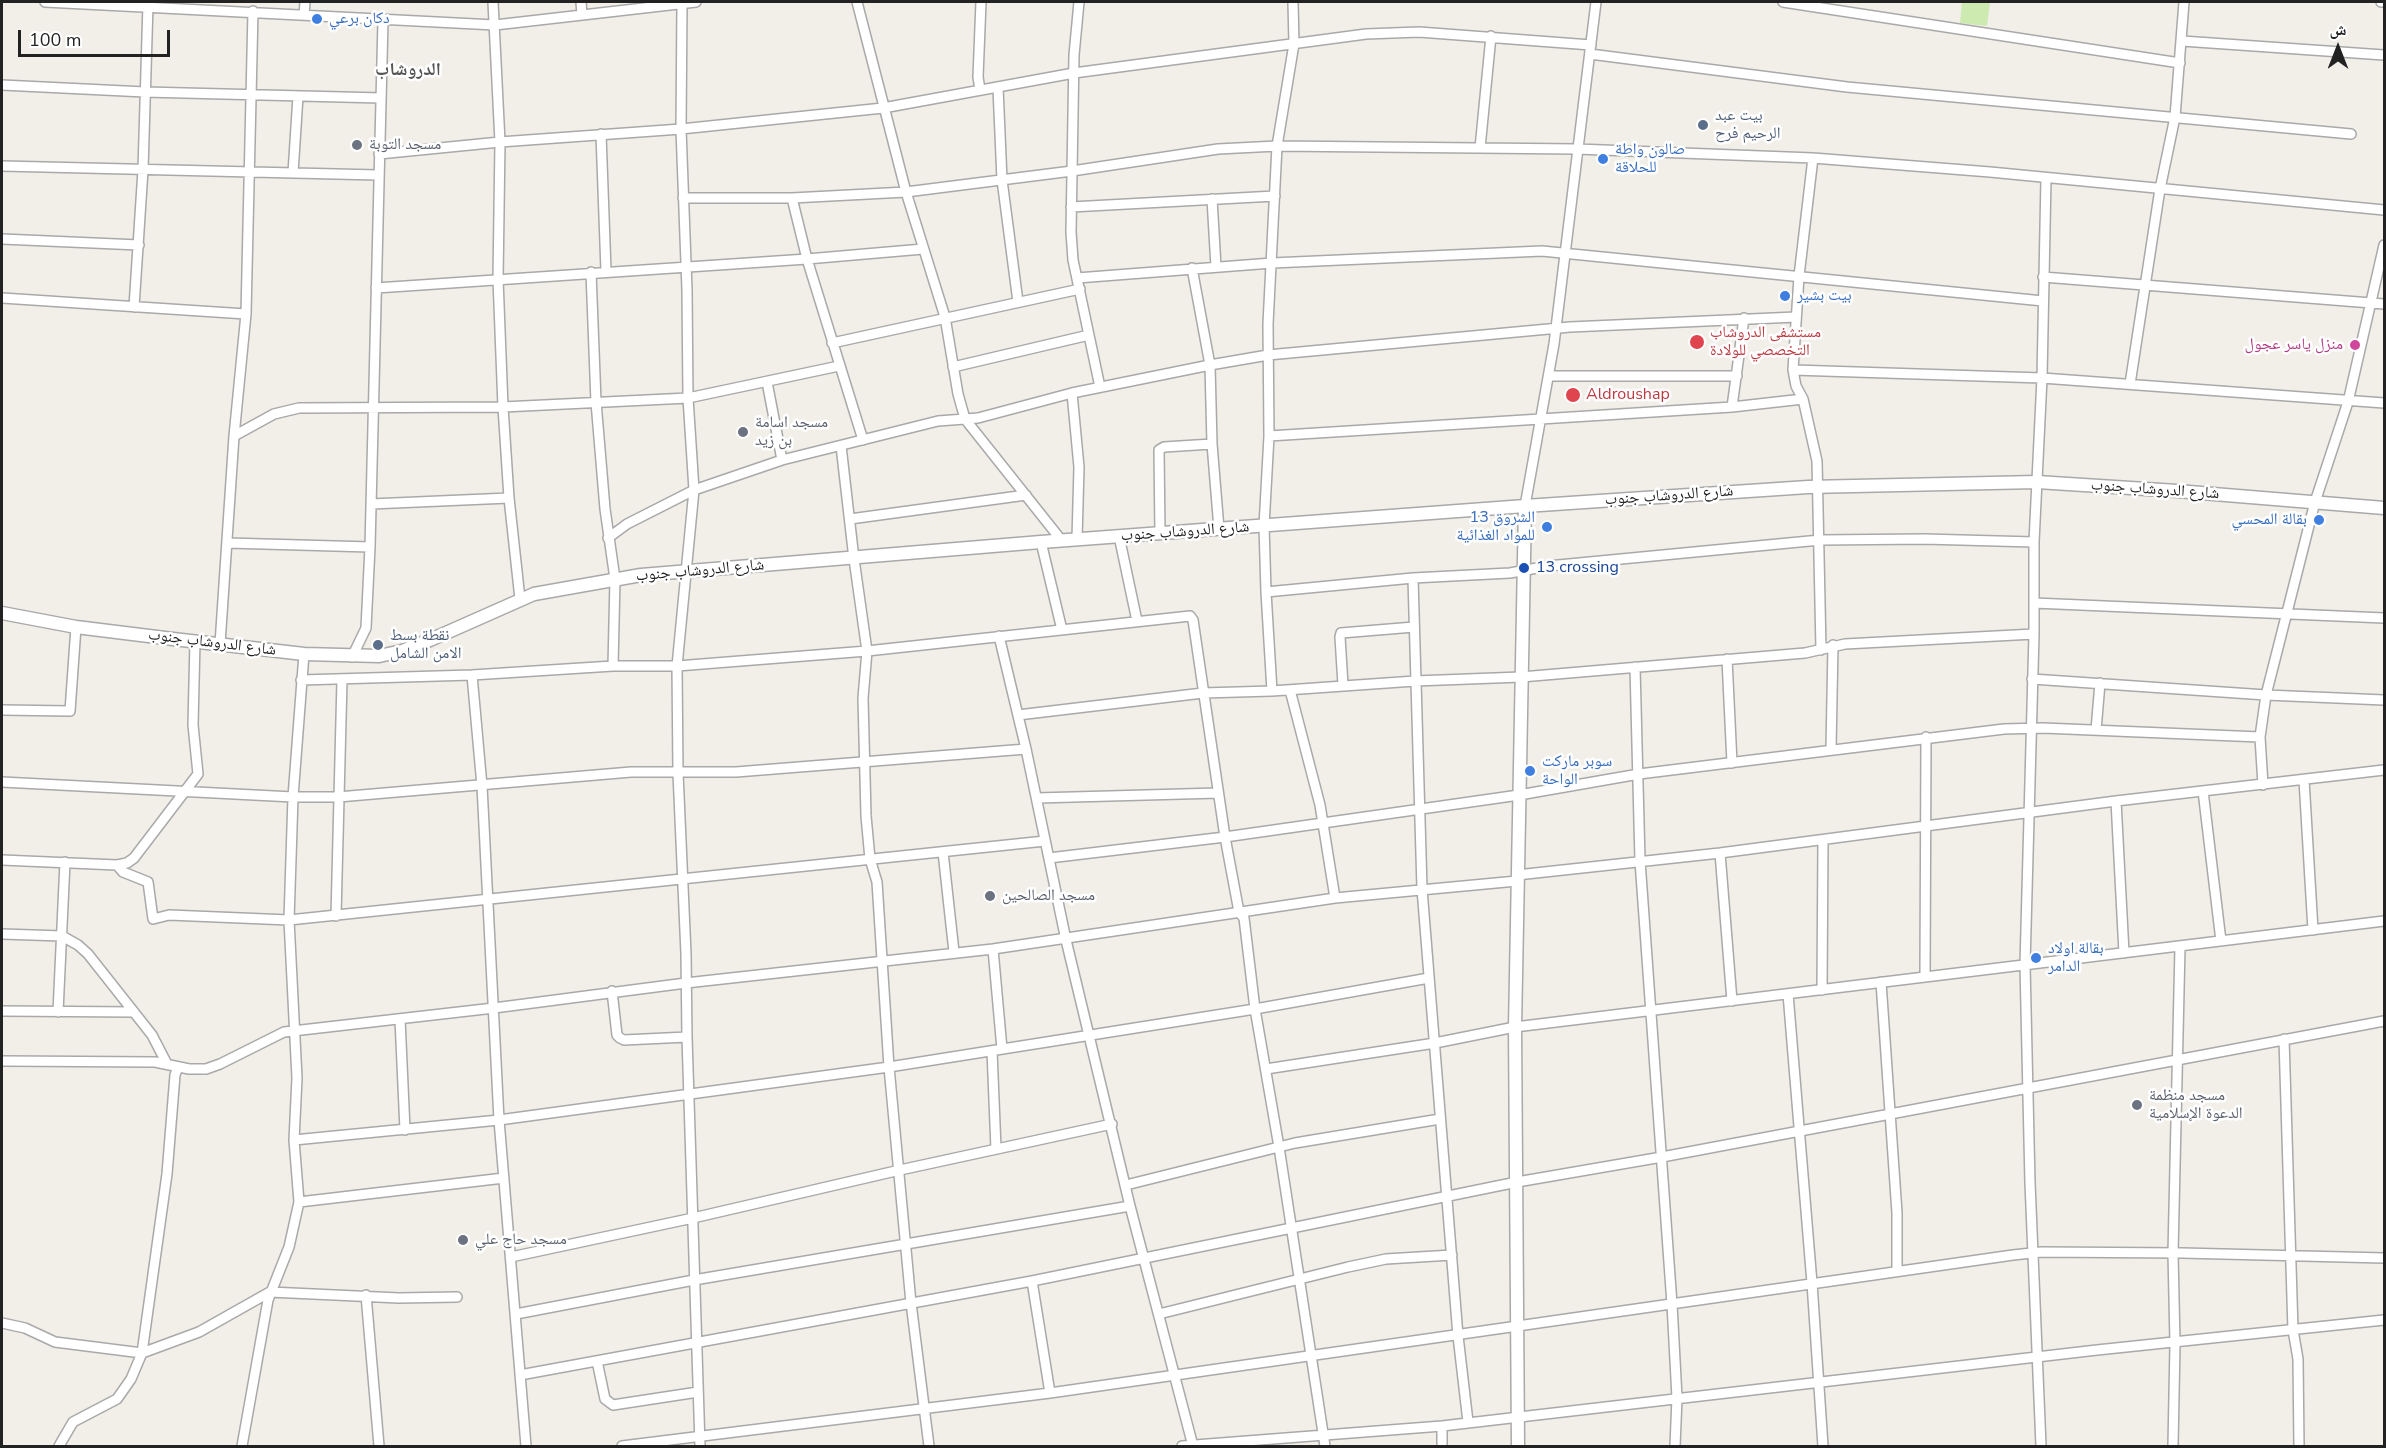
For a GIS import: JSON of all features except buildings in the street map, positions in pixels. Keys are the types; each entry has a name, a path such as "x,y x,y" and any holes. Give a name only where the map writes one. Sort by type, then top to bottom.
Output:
{"street":[{"path":"45,2 195,5 304,15 495,25 696,2"},
{"path":"304,15 305,2"},
{"path":"494,2 500,142 498,279 503,406 509,498 520,599"},
{"path":"581,2 582,15"},
{"path":"682,2 681,129 688,398 694,490 677,666 678,773 699,1441"},
{"path":"857,2 906,192 945,317 965,419 1062,541"},
{"path":"980,90 978,77 981,2"},
{"path":"1078,2 1071,207 1073,260 1100,387"},
{"path":"1272,691 1264,526 1269,436 1268,355 1277,146 1294,44 1293,2"},
{"path":"1518,1446 1515,1027 1525,506 1556,328 1596,2"},
{"path":"1783,2 1839,5 2180,63"},
{"path":"2130,384 2160,189 2175,117 2184,2"},
{"path":"134,308 140,245 148,5"},
{"path":"220,644 234,436 246,314 253,11"},
{"path":"352,657 366,628 370,547 383,20"},
{"path":"379,154 500,142 681,129 883,108 1074,73 1249,54 1294,44 1392,32 1491,36 1847,87 2351,134"},
{"path":"1480,148 1491,36"},
{"path":"2182,41 2385,55"},
{"path":"2,85 144,92 381,98"},
{"path":"998,88 1002,180 1018,302"},
{"path":"293,173 298,96"},
{"path":"601,134 606,271"},
{"path":"683,198 792,198 906,192 1072,171 1218,149 1277,146 1577,149 1813,158 2385,210"},
{"path":"1813,158 1796,317 1793,370 1796,386 1803,399 1817,461 1821,650"},
{"path":"2,166 378,175"},
{"path":"2042,1446 2027,1087 2025,965 2034,634 2034,542 2042,378 2046,178"},
{"path":"1071,207 1275,196"},
{"path":"792,198 807,259 863,440"},
{"path":"1212,199 1216,267"},
{"path":"2,238 140,245"},
{"path":"2263,785 2260,737 2266,695 2315,502 2349,402 2385,245"},
{"path":"376,288 922,249"},
{"path":"1077,278 1272,263 1519,251 1800,276 2043,301"},
{"path":"1192,268 1210,365 1212,444 1219,530"},
{"path":"591,272 596,402 608,538 615,579 613,666"},
{"path":"2043,277 2385,304"},
{"path":"832,343 1080,289"},
{"path":"2,298 246,314"},
{"path":"608,538 627,524 694,490 782,460 938,421 978,418 1072,393 1210,365 1268,355 1556,328 1796,317"},
{"path":"1732,407 1744,318"},
{"path":"953,367 1089,335"},
{"path":"234,436 274,414 299,408 503,406 688,398 839,366"},
{"path":"1793,370 2042,378 2385,403"},
{"path":"1549,376 1737,376"},
{"path":"767,382 782,460"},
{"path":"1072,393 1079,467 1077,539"},
{"path":"1269,436 1732,407 1803,399"},
{"path":"1160,534 1159,450 1164,447 1212,444"},
{"path":"841,446 867,651 863,698 863,761 870,859 877,882 880,961 889,1067 911,1303 929,1446"},
{"name":"شارع الدروشاب جنوب","path":"2,613 76,627 195,642 303,654 379,656 402,651 441,636 520,599 548,590 615,579 687,571 1077,539 1818,486 2037,482 2385,508"},
{"path":"850,519 1026,495"},
{"path":"371,504 509,498"},
{"path":"1119,536 1137,621"},
{"path":"1266,592 1413,578 1524,571 1548,566 1820,540 1924,539 2034,542"},
{"path":"1041,542 1062,630"},
{"path":"228,543 370,547"},
{"path":"1413,578 1422,889 1458,1336 1468,1422"},
{"path":"2034,603 2385,618"},
{"path":"301,680 472,675 613,666 677,666 867,651 1190,616 1193,620 1225,837 1239,912 1244,918 1255,1009 1279,1147 1325,1446"},
{"path":"2,710 70,711 76,627"},
{"path":"1342,685 1341,633 1414,627"},
{"path":"1018,715 1203,693 1521,677 1805,653 1833,645 2034,634"},
{"path":"999,636 1037,798 1066,940 1143,1258 1193,1446"},
{"path":"2,860 117,865 127,863 134,858 198,774 193,725 195,642"},
{"path":"1831,749 1833,645"},
{"path":"242,1446 270,1292 289,1247 299,1202 294,1140 297,1077 289,920 293,797 303,654"},
{"path":"1728,659 1732,763"},
{"path":"1635,667 1640,861 1655,1099 1662,1157 1672,1304 1677,1398 1675,1446"},
{"path":"472,675 489,899 499,1120 526,1446"},
{"path":"2032,679 2266,695 2385,700"},
{"path":"336,916 342,680"},
{"path":"2096,730 2100,683"},
{"path":"1290,690 1323,821 1335,898"},
{"path":"1049,858 1225,837 1323,821 1518,795 1639,774 1926,737 2030,728 2260,737"},
{"path":"1924,977 1926,737"},
{"path":"2,782 293,797 338,797 631,772 736,772 1026,749"},
{"path":"2,1061 141,1061 206,1069 279,1034 294,1031 494,1008 612,991 1066,940 1335,898 1517,878 2116,801 2385,770"},
{"path":"2304,780 2313,930"},
{"path":"2203,791 2221,941"},
{"path":"1037,798 1218,793"},
{"path":"2116,801 2124,953"},
{"path":"1822,990 1823,840"},
{"path":"117,865 123,872 148,882 153,919 169,915 289,920 683,877 1045,841"},
{"path":"944,852 954,952"},
{"path":"1720,853 1732,1000"},
{"path":"58,1012 65,862"},
{"path":"1266,1069 1435,1043 1515,1027 2385,921"},
{"path":"2,934 62,936 78,945 88,954 152,1035 167,1065"},
{"path":"2173,1446 2175,1344 2173,1253 2180,947"},
{"path":"993,949 997,1050 996,1149"},
{"path":"294,1140 499,1120 689,1096 1255,1009 1429,978"},
{"path":"1881,982 1897,1213 1897,1270"},
{"path":"612,991 620,1038 624,1040 687,1037"},
{"path":"1788,994 1823,1446"},
{"path":"2,1011 134,1012"},
{"path":"400,1019 405,1130"},
{"path":"520,1375 1032,1281 1516,1182 1662,1157 2385,1021"},
{"path":"2284,1039 2293,1330 2298,1359 2299,1446"},
{"path":"59,1446 73,1422 117,1399 131,1379 142,1353 167,1174 175,1074 178,1067"},
{"path":"1126,1185 1279,1147 1440,1119"},
{"path":"511,1257 1112,1124"},
{"path":"299,1202 504,1178"},
{"path":"516,1314 693,1280 1130,1206"},
{"path":"622,1446 699,1441 926,1410 1458,1336 1897,1270 2033,1253 2173,1253 2385,1258"},
{"path":"1159,1314 1299,1278 1386,1259 1452,1255"},
{"path":"1032,1281 1050,1393"},
{"path":"2,1323 25,1328 55,1342 142,1353 199,1332 270,1292 399,1298 457,1297"},
{"path":"366,1295 379,1446"},
{"path":"1182,1446 1442,1426 2385,1320"},
{"path":"597,1361 605,1399 613,1405 698,1392"},
{"path":"1442,1426 1442,1446"}],"green space":[{"path":"1962,2 1990,2 1987,26 1960,23"}],"place":[{"name":"دكان برعي","path":"317,19"},
{"name":"بيت عبد الرحيم فرح","path":"1703,125"},
{"name":"مسجد التوبة","path":"357,145"},
{"name":"صالون واطة للحلاقة","path":"1603,159"},
{"name":"بيت بشير","path":"1785,296"},
{"name":"مستشفى الدروشاب التخصصي للولادة","path":"1697,342"},
{"name":"منزل ياسر عجول","path":"2355,345"},
{"name":"Aldroushap","path":"1573,395"},
{"name":"مسجد اسامة بن زيد","path":"743,432"},
{"name":"بقالة المحسي","path":"2319,520"},
{"name":"الشروق 13 للمواد الغذائية","path":"1547,527"},
{"name":"13 crossing","path":"1524,568"},
{"name":"نقطة بسط الامن الشامل","path":"378,645"},
{"name":"سوبر ماركت الواحة","path":"1530,771"},
{"name":"مسجد الصالحين","path":"990,896"},
{"name":"بقالة اولاد الدامر","path":"2036,958"},
{"name":"مسجد منظمة الدعوة الإسلامية","path":"2137,1105"},
{"name":"مسجد حاج علي","path":"463,1240"}],"district":[{"name":"الدروشاب","path":"408,71"}]}
